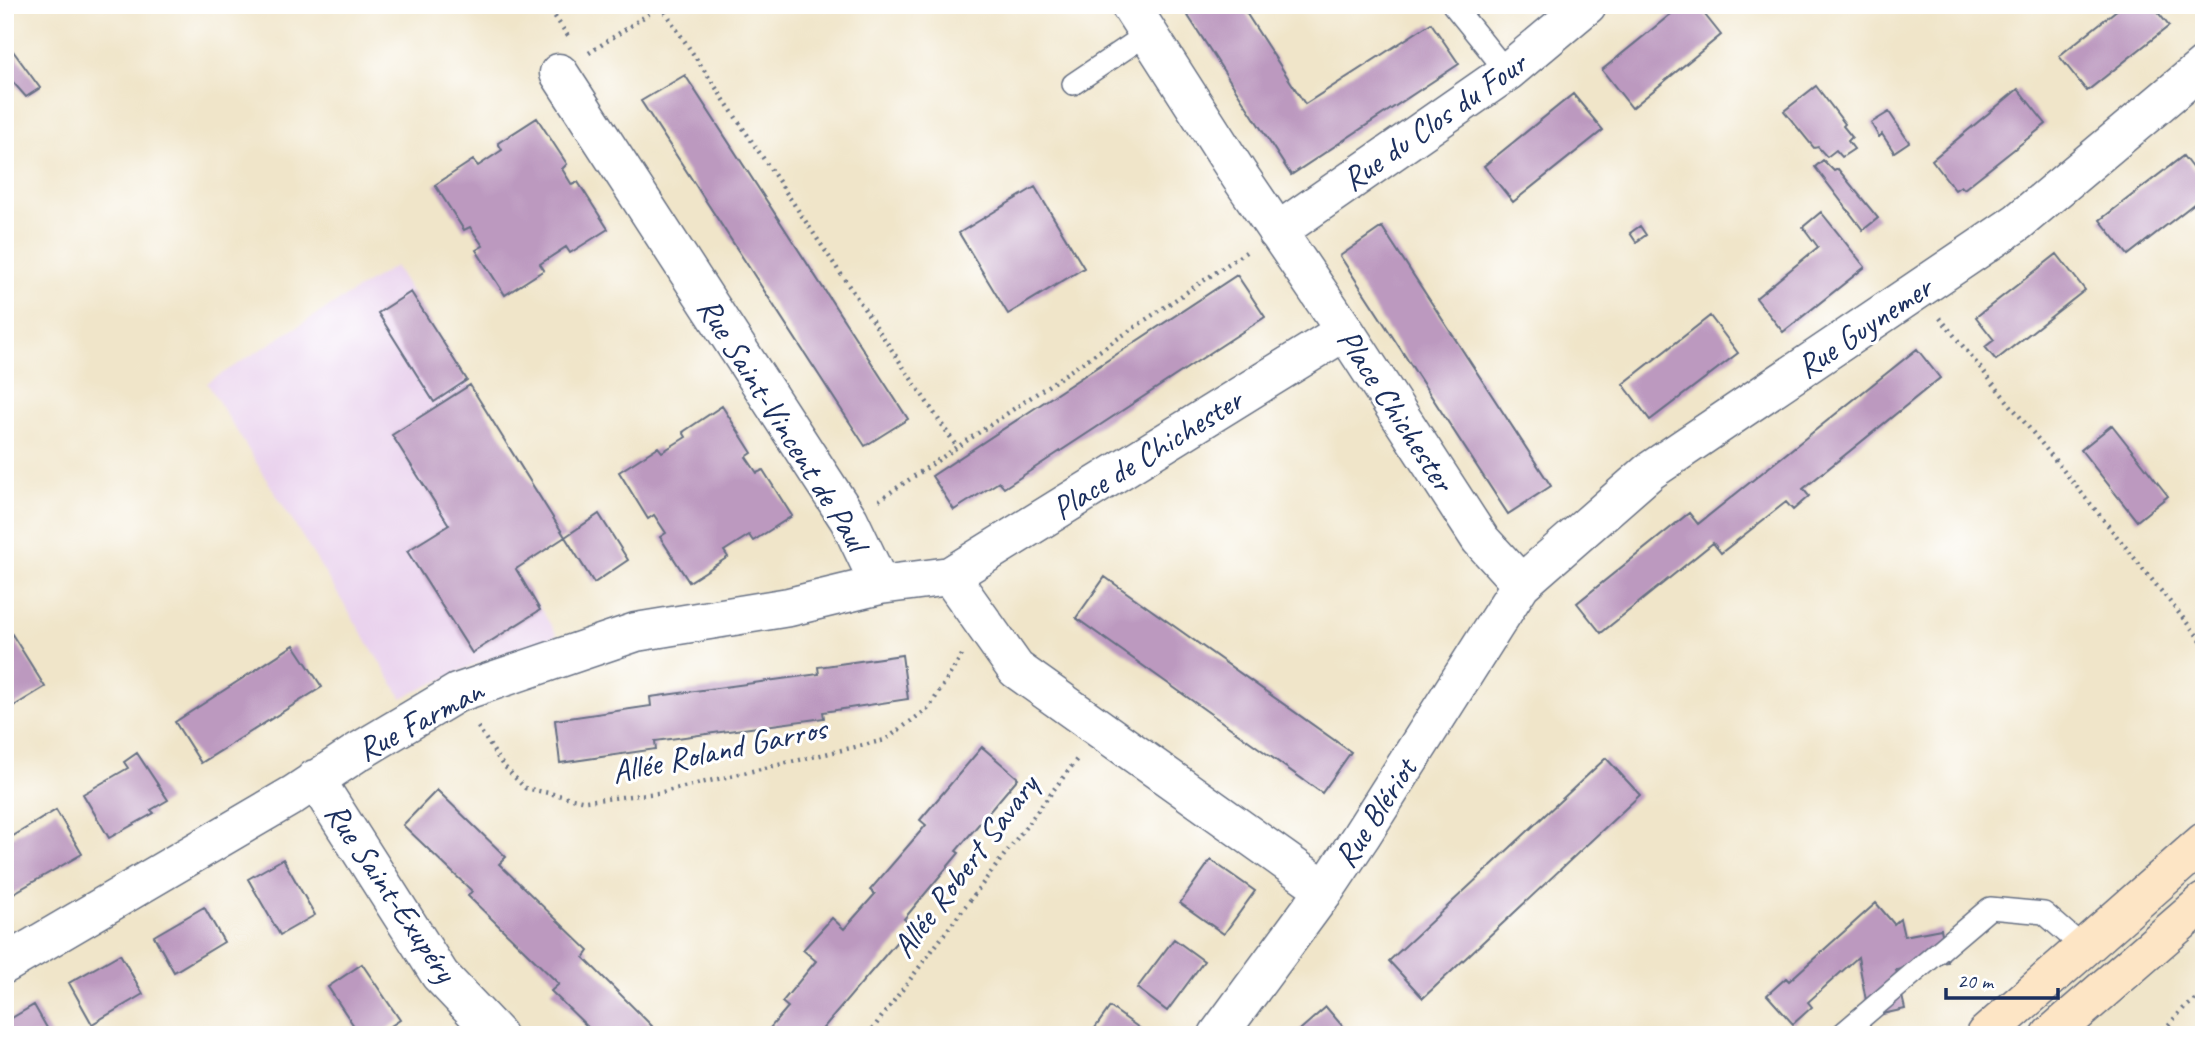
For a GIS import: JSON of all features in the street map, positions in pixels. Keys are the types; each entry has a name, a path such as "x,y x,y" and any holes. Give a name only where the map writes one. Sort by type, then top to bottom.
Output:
{"main road":[{"path":"1985,1035 2204,842"},
{"path":"2051,1035 2204,902"}],"street":[{"name":"Rue du Clos du Four","path":"1277,232 1507,72 1587,5"},
{"name":"Place Chichester","path":"1138,20 1480,539 1521,584"},
{"name":"Rue Saint-Vincent de Paul","path":"570,65 849,520 880,585 950,576"},
{"name":"Rue Guynemer","path":"1521,584 1650,471 2018,222 2204,66"},
{"name":"Place de Chichester","path":"950,576 1345,331"},
{"path":"950,576 1016,669 1312,880 1327,887"},
{"name":"Rue Blériot","path":"1218,1035 1327,887 1521,584"},
{"name":"Rue Farman","path":"5,964 293,795 457,693 636,632 789,607 880,585"},
{"name":"Rue Saint-Exupéry","path":"315,779 440,975 497,1035"}],"lane":[{"path":"1453,5 1507,72"},
{"path":"1073,84 1138,20"},
{"path":"1841,1035 1990,908 2044,913 2084,948"}],"path":[{"path":"547,5 570,65 662,6 957,447"},
{"path":"849,520 1277,232"},
{"path":"1917,290 2204,644"},
{"name":"Allée Roland Garros","path":"457,693 502,764 525,788 586,801 657,793 885,740 929,708 983,622"},
{"name":"Allée Robert Savary","path":"868,1035 1100,727"},
{"path":"2159,1035 2183,1009 2204,993"}],"shaded area":[{"path":"395,266 565,537 516,569 557,635 478,663 402,698 207,383"}],"building":[{"path":"1181,5 1241,5 1305,104 1431,23 1459,64 1291,175"},
{"path":"1682,5 1697,5 1721,35 1632,108 1602,70"},
{"path":"2123,5 2152,5 2169,26 2087,91 2059,56"},
{"path":"5,40 40,88 26,97 5,73"},
{"path":"685,75 908,419 865,446 641,101"},
{"path":"1816,86 1852,137 1848,141 1854,149 1842,157 1836,150 1827,157 1818,147 1814,148 1784,111"},
{"path":"2018,89 2046,124 1964,189 1961,186 1955,190 1932,160"},
{"path":"1573,94 1603,130 1513,202 1484,166"},
{"path":"1889,112 1909,142 1894,152 1882,134 1879,137 1871,123"},
{"path":"537,118 567,164 562,169 572,185 578,182 608,229 570,253 566,247 540,264 544,270 505,295 476,250 483,246 470,227 464,230 435,185 473,160 478,166 502,150 498,143"},
{"path":"2183,156 2204,183 2204,196 2128,255 2100,220"},
{"path":"1823,160 1834,171 1838,169 1878,218 1863,230 1815,167"},
{"path":"1035,187 1084,268 1008,314 959,233"},
{"path":"1821,212 1865,267 1783,332 1756,298 1818,247 1803,227"},
{"path":"1640,226 1646,235 1636,242 1630,233"},
{"path":"1382,227 1551,486 1508,514 1340,256"},
{"path":"2057,254 2085,290 1996,360 1985,347 1994,340 1976,317"},
{"path":"1237,275 1265,317 1004,488 999,482 954,510 932,476"},
{"path":"411,292 467,380 434,402 378,313"},
{"path":"1710,316 1738,353 1650,420 1623,384"},
{"path":"1917,349 1940,378 1803,489 1809,496 1793,510 1786,502 1721,553 1713,543 1601,633 1577,603 1689,513 1698,524"},
{"path":"470,385 565,537 516,569 540,610 472,653 407,551 449,525 392,435"},
{"path":"722,406 752,453 746,457 757,473 763,470 792,516 753,541 749,535 724,551 728,557 689,582 660,537 666,533 654,515 648,519 619,472 658,447 662,452 686,437 683,432"},
{"path":"2112,425 2168,496 2137,521 2081,450"},
{"path":"599,514 628,560 594,583 565,537"},
{"path":"1105,577 1351,752 1322,793 1076,618"},
{"path":"5,623 45,687 9,709 5,703"},
{"path":"294,645 322,687 201,763 175,722"},
{"path":"902,655 908,699 823,712 824,718 655,741 656,749 560,763 555,720 651,706 650,697 819,674 818,667"},
{"path":"982,747 1018,778 956,851 959,853 904,919 911,925 819,1033 821,1035 764,1035 788,1007 782,1002 816,961 803,950 832,918 844,929 875,894 870,890 926,825 920,820"},
{"path":"137,753 168,800 151,810 154,813 109,838 83,794 128,768 124,762"},
{"path":"1606,758 1640,795 1423,998 1389,961"},
{"path":"437,790 506,857 499,864 589,951 584,958 652,1026 644,1035 596,1035 551,991 559,984 468,896 472,891 403,825"},
{"path":"56,810 82,854 5,898 5,841"},
{"path":"283,859 315,915 280,935 248,879"},
{"path":"1211,860 1255,891 1224,934 1180,903"},
{"path":"1876,903 1894,924 1900,919 1904,936 1941,929 1948,962 1896,970 1905,1009 1869,1017 1858,957 1808,1002 1812,1007 1793,1024 1767,995 1786,978 1789,981"},
{"path":"204,907 224,942 174,972 154,936"},
{"path":"1174,939 1204,961 1167,1011 1137,988"},
{"path":"120,954 143,994 92,1024 69,983"},
{"path":"362,964 400,1020 377,1035 360,1035 328,987"},
{"path":"34,1005 51,1035 5,1035 5,1022"},
{"path":"1110,1007 1149,1035 1090,1035"},
{"path":"1326,1007 1350,1035 1294,1035"}]}
